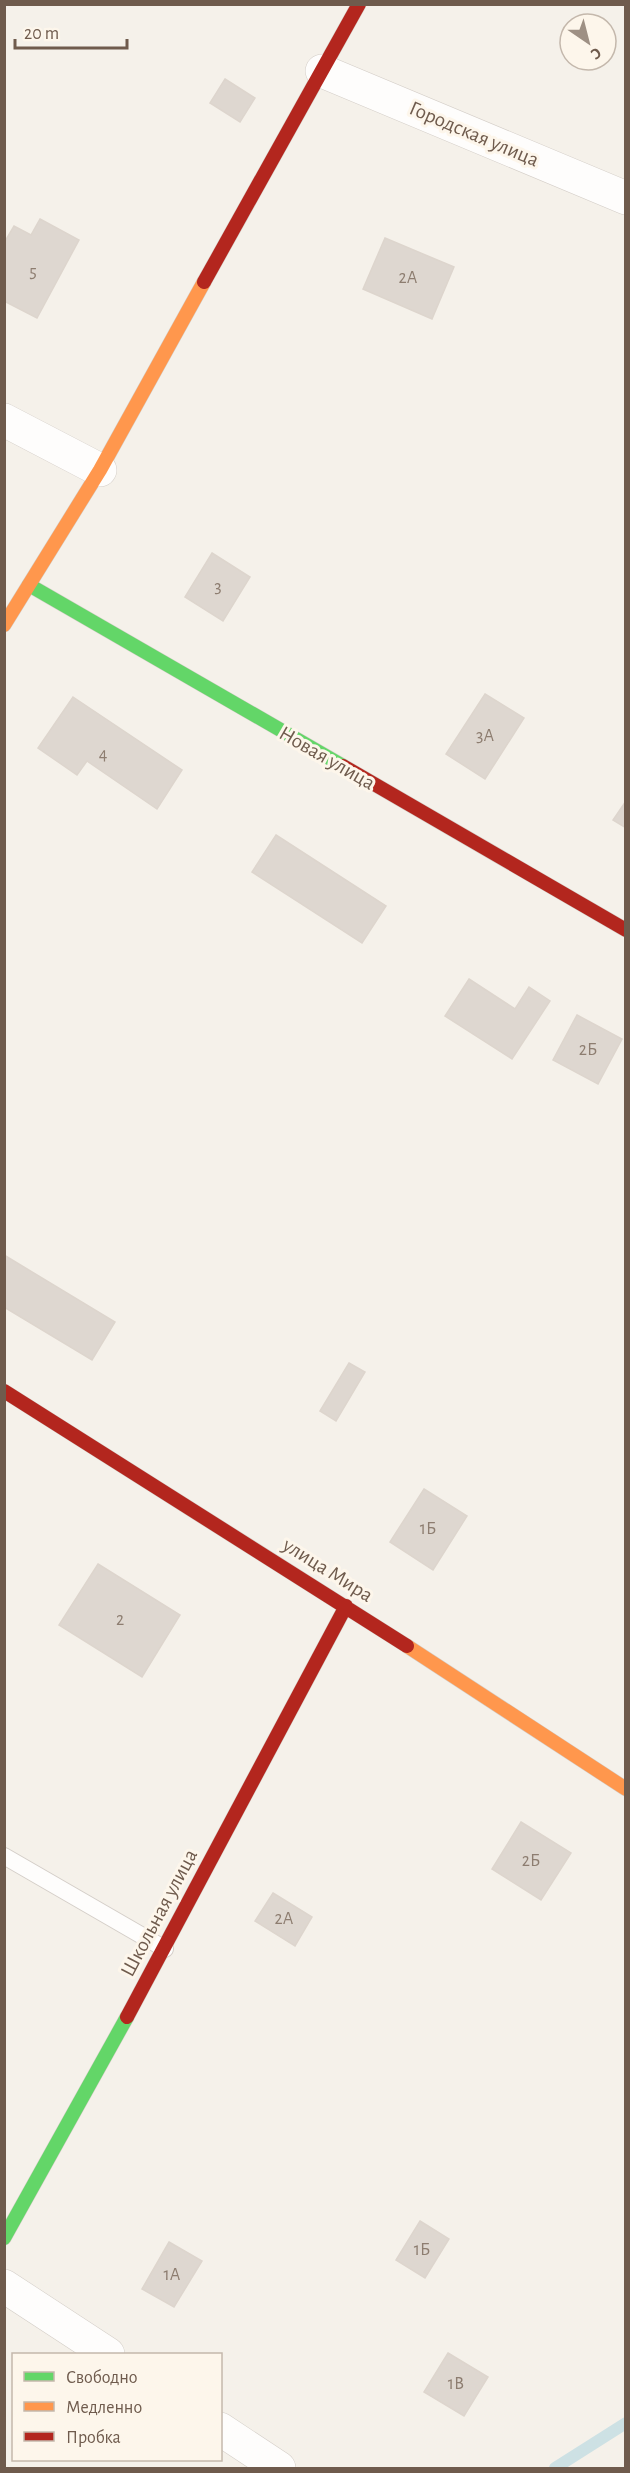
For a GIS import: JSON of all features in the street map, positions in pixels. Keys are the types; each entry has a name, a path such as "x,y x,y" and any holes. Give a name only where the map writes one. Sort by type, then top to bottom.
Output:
{"street":[{"path":"4,625 100,470 359,4"},
{"name":"Городская улица","path":"322,70 626,198"},
{"path":"4,420 100,470"},
{"name":"Новая улица","path":"28,585 626,930"},
{"name":"улица Мира","path":"4,1391 346,1606 626,1789"},
{"name":"Школьная улица","path":"4,2238 165,1948 346,1606"},
{"path":"4,2286 105,2353"},
{"path":"222,2430 279,2469"}],"lane":[{"path":"4,1856 165,1948"}],"building":[{"path":"225,79 255,98 240,122 210,103"},
{"path":"40,219 79,240 37,318 4,301 4,243 14,226 31,235"},
{"path":"385,238 454,267 432,319 363,289"},
{"path":"212,553 250,577 223,621 185,597"},
{"path":"485,694 524,718 485,779 446,754"},
{"path":"73,697 182,770 157,809 87,761 77,775 38,748"},
{"path":"626,801 626,828 613,820"},
{"path":"276,835 386,906 362,943 252,872"},
{"path":"469,979 515,1009 529,987 550,1001 512,1059 445,1016"},
{"path":"577,1015 622,1039 598,1084 553,1060"},
{"path":"4,1255 115,1322 92,1360 4,1307"},
{"path":"349,1363 365,1372 336,1421 320,1411"},
{"path":"424,1489 467,1516 433,1570 390,1542"},
{"path":"98,1564 180,1615 142,1677 59,1625"},
{"path":"521,1822 571,1853 541,1900 492,1869"},
{"path":"273,1893 312,1917 295,1946 255,1921"},
{"path":"420,2221 449,2239 425,2278 396,2260"},
{"path":"169,2242 202,2261 174,2307 142,2289"},
{"path":"448,2353 488,2377 464,2416 424,2392"}],"waterway":[{"path":"555,2468 626,2423"}],"traffic: fast":[{"path":"29,585 343,766"},
{"path":"4,2238 127,2017"}],"traffic: slow":[{"path":"4,625 100,470 204,282"},
{"path":"407,1646 626,1789"}],"traffic: jam":[{"path":"204,282 359,4"},
{"path":"343,766 626,930"},
{"path":"4,1391 407,1646"},
{"path":"127,2017 346,1606"}]}
